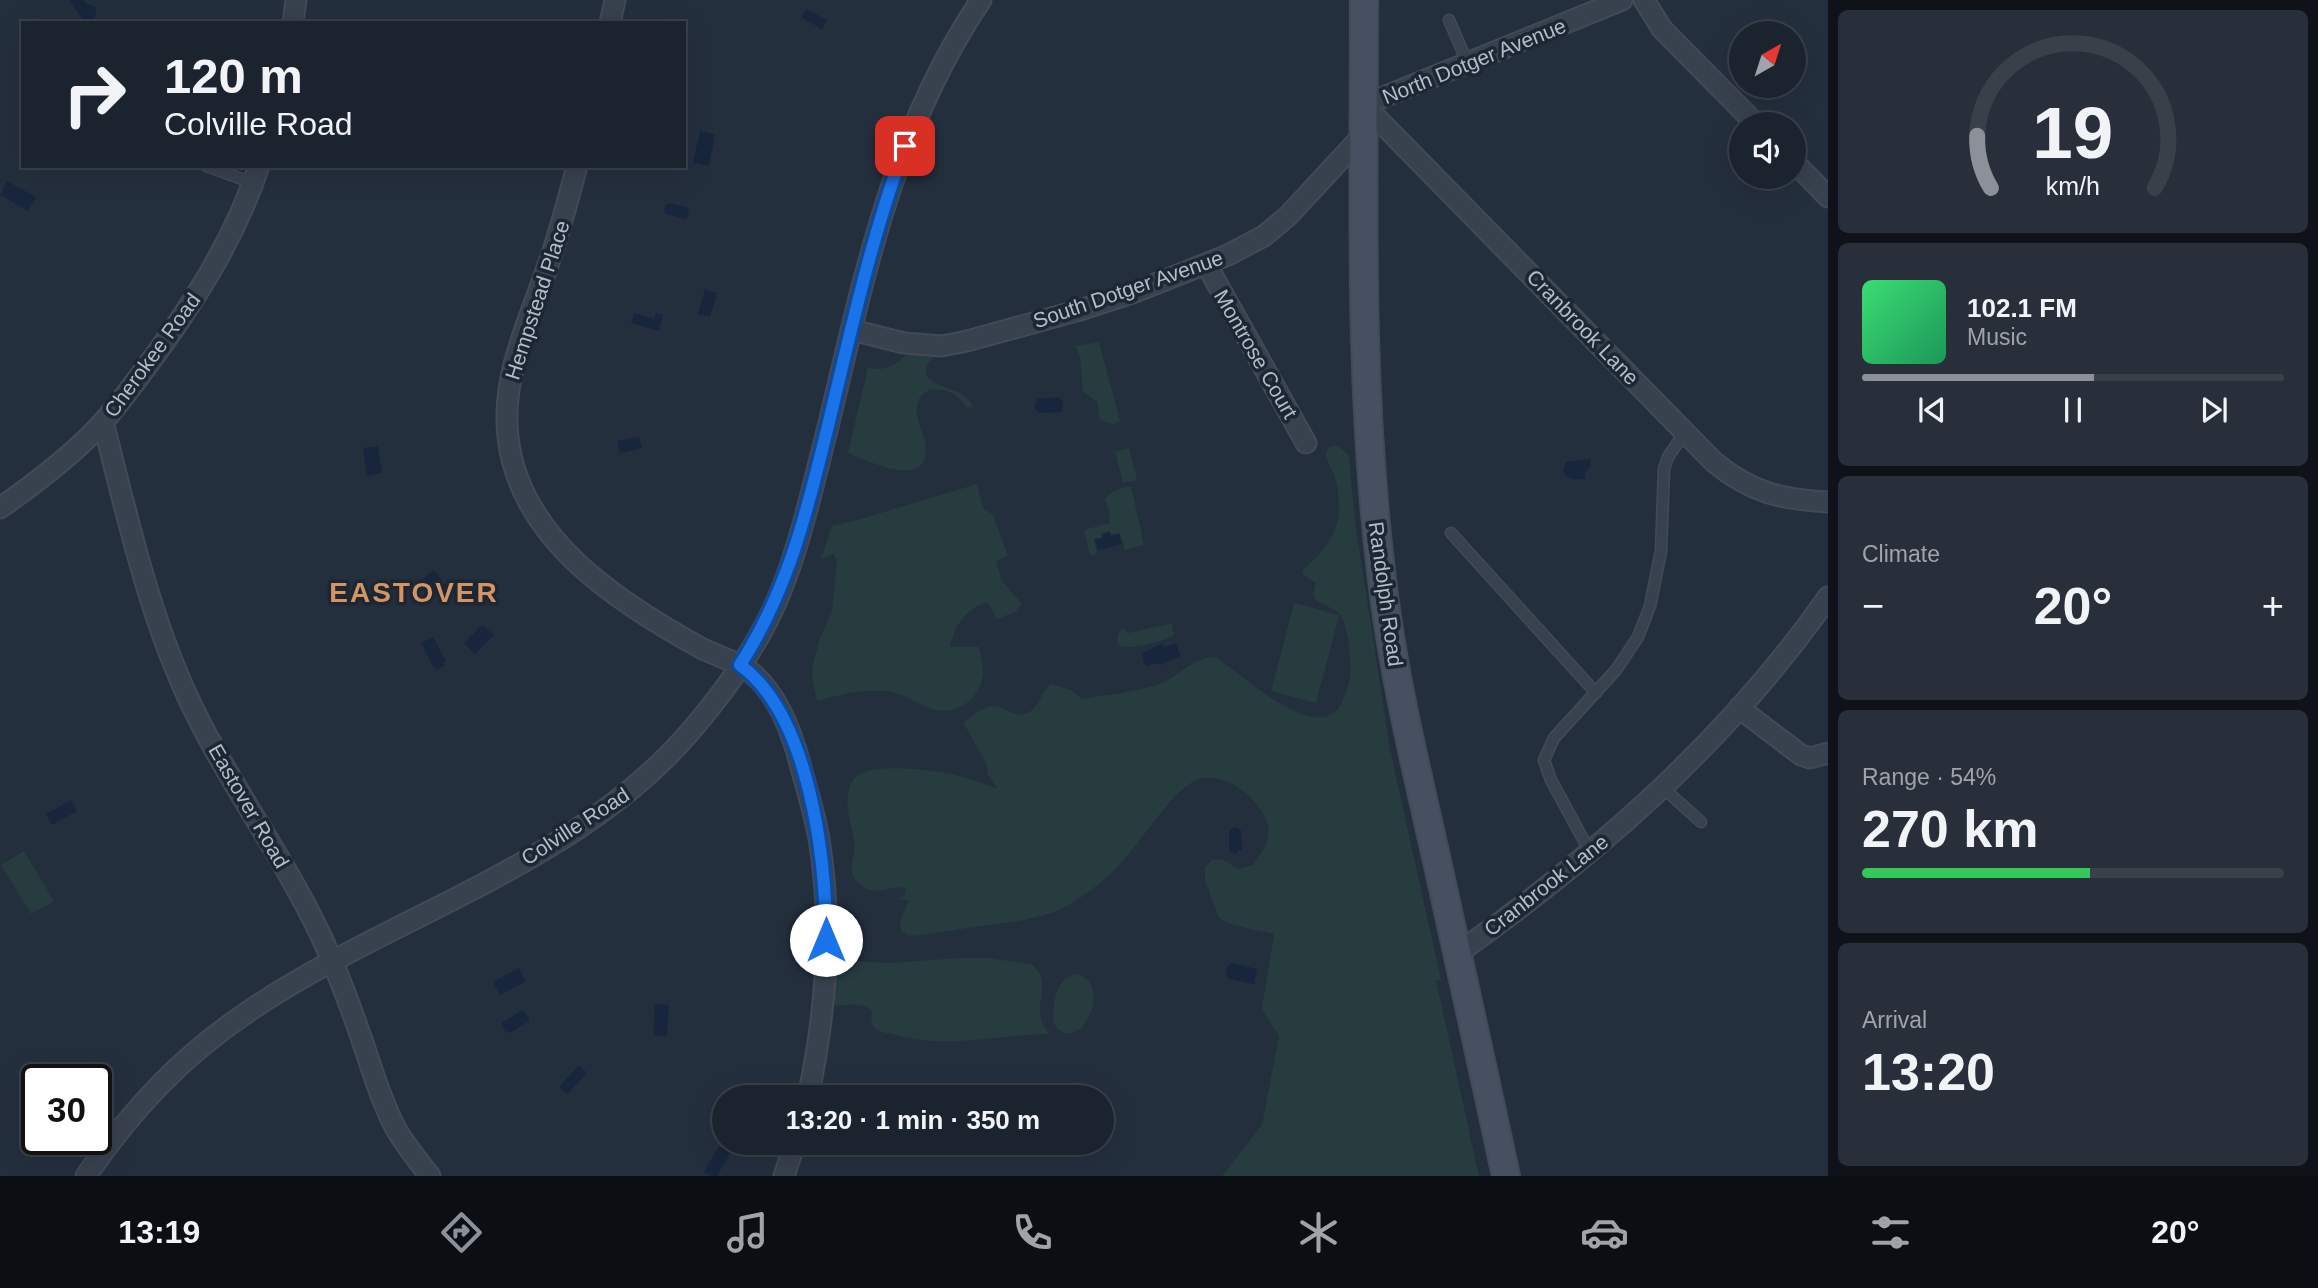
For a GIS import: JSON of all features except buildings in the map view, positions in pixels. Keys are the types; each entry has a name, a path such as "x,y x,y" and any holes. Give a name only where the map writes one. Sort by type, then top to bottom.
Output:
{"main road":[{"name":"Randolph Road","path":"1364,0 1367,389 1373,501 1382,581 1395,660 1506,1176"}],"street":[{"path":"293,21 296,0"},
{"path":"610,21 615,0"},
{"name":"Colville Road","path":"86,1176 128,1118 151,1092 189,1056 252,1009 332,962 509,869 603,812 644,779 691,731 759,636 789,569 883,209 912,127 935,76 981,0"},
{"name":"North Dotger Avenue","path":"1364,105 1622,0"},
{"path":"1644,0 1662,29 1744,112"},
{"name":"Cranbrook Lane","path":"1364,105 1724,470 1756,489 1783,497 1828,502"},
{"name":"South Dotger Avenue","path":"852,330 904,343 929,346 967,341 1080,310 1206,264 1264,236 1288,216 1363,135"},
{"name":"Hempstead Place","path":"577,168 555,246 510,374 508,436 519,482 549,535 565,554 649,617 702,648 740,665 763,685 786,722 819,836 826,897 826,964 818,1044 810,1085"},
{"name":"Cherokee Road","path":"0,508 67,455 103,422 142,374 208,278 241,212 256,174"},
{"path":"1806,174 1828,197"},
{"name":"Montrose Court","path":"1206,264 1307,443"},
{"name":"Eastover Road","path":"103,422 147,587 161,632 185,692 307,906 332,962 395,1127 430,1176"},
{"name":"Cranbrook Lane","path":"1458,953 1519,909 1590,852 1662,788 1740,708 1782,660 1828,599"},
{"path":"1740,708 1801,755 1810,758 1828,753"},
{"path":"784,1176 791,1155"}],"lane":[{"path":"1449,20 1468,64"},
{"path":"218,168 256,174"},
{"path":"1590,852 1551,779 1544,760 1554,738 1616,670 1638,637 1650,606 1661,551 1664,469 1668,457 1685,432"},
{"path":"1451,533 1596,694"},
{"path":"1662,788 1701,822"}],"green space":[{"path":"1099,342 1120,421 1113,424 1100,420 1097,402 1083,391 1080,357 1075,346"},
{"path":"909,351 938,355 926,366 928,378 965,396 973,407 967,408 957,396 949,392 933,389 926,392 917,405 925,441 925,457 920,466 910,470 898,470 848,453 868,367 886,368 901,360"},
{"path":"1338,446 1349,456 1355,521 1390,749 1441,980 1436,980 1479,1176 1222,1176 1262,1125 1279,1036 1262,1009 1274,934 1233,925 1219,918 1205,881 1205,867 1212,860 1222,859 1238,869 1253,865 1267,842 1268,826 1259,807 1232,783 1210,778 1199,779 1190,784 1170,802 1112,873 1082,897 1061,909 1030,919 909,936 901,930 900,921 909,900 899,899 904,896 906,889 867,889 856,880 852,870 854,841 847,801 854,779 862,773 889,768 923,770 953,775 998,789 988,775 986,763 964,722 990,706 1016,714 1026,714 1034,708 1051,684 1071,690 1082,699 1139,690 1172,678 1199,660 1215,657 1292,710 1308,716 1324,717 1336,711 1341,705 1350,676 1347,634 1339,614 1313,596 1316,583 1303,574 1303,570 1323,550 1335,529 1338,518 1338,492 1326,452 1330,447"},
{"path":"1129,448 1137,480 1123,483 1115,452"},
{"path":"977,484 983,508 993,515 1008,556 996,561 1002,581 1022,604 1015,612 997,619 987,602 973,609 958,625 950,647 979,647 982,660 981,683 972,698 958,708 941,711 897,693 883,691 854,692 817,701 812,677 813,664 820,638 832,612 837,560 833,554 821,559 832,526"},
{"path":"1131,486 1144,545 1125,550 1120,533 1111,535 1110,531 1101,533 1102,537 1094,539 1097,554 1090,555 1084,530 1109,523 1110,513 1105,500 1113,492"},
{"path":"1294,603 1339,615 1316,703 1271,691"},
{"path":"1173,623 1175,634 1165,639 1132,647 1120,646 1117,642 1119,632 1123,629 1128,633"},
{"path":"24,851 54,901 31,914 1,865"},
{"path":"988,958 1031,964 1037,969 1042,981 1040,1016 1049,1034 952,1041 913,1039 877,1030 872,1023 872,1011 868,1008 831,1005 837,960 890,963"},
{"path":"1078,974 1089,981 1093,1004 1082,1027 1073,1033 1063,1032 1054,1024 1055,1000 1064,980"}],"water":[{"path":"69,0 84,0 97,7 95,17 84,21"},
{"path":"806,9 827,20 822,29 802,18"},
{"path":"700,131 715,134 709,166 693,163"},
{"path":"7,181 36,197 28,211 0,195"},
{"path":"669,203 687,207 687,218 666,214 664,211"},
{"path":"705,289 717,293 710,317 698,314"},
{"path":"634,313 654,319 656,313 663,315 659,331 631,323"},
{"path":"1060,397 1063,404 1061,412 1038,413 1034,406 1037,399"},
{"path":"639,437 642,448 620,453 617,441"},
{"path":"378,446 382,473 367,476 363,448"},
{"path":"1590,459 1591,465 1585,473 1585,479 1572,479 1563,470 1566,462"},
{"path":"1110,532 1111,536 1119,534 1122,544 1098,550 1095,540"},
{"path":"434,570 451,593 441,600 424,578"},
{"path":"482,625 494,635 475,654 464,643"},
{"path":"433,637 446,661 445,665 437,670 421,643"},
{"path":"1162,644 1164,647 1175,644 1180,656 1161,665 1144,664 1142,653"},
{"path":"71,800 77,811 52,825 46,814"},
{"path":"1235,827 1241,830 1242,850 1236,854 1229,851 1229,830"},
{"path":"1232,963 1257,969 1254,984 1229,979 1226,975 1228,966"},
{"path":"519,968 526,981 500,995 493,982"},
{"path":"655,1004 669,1005 667,1036 653,1035"},
{"path":"522,1010 529,1017 529,1021 510,1033 505,1031 502,1023"},
{"path":"579,1065 587,1073 567,1094 559,1087"},
{"path":"714,1155 729,1155 717,1176 704,1172"}],"district":[{"name":"EASTOVER","path":"414,592"}],"route":[{"path":"826,940 826,897 819,836 796,749 786,722 763,685 740,665 759,636 789,569 820,458 872,249 890,185 905,146"}]}
